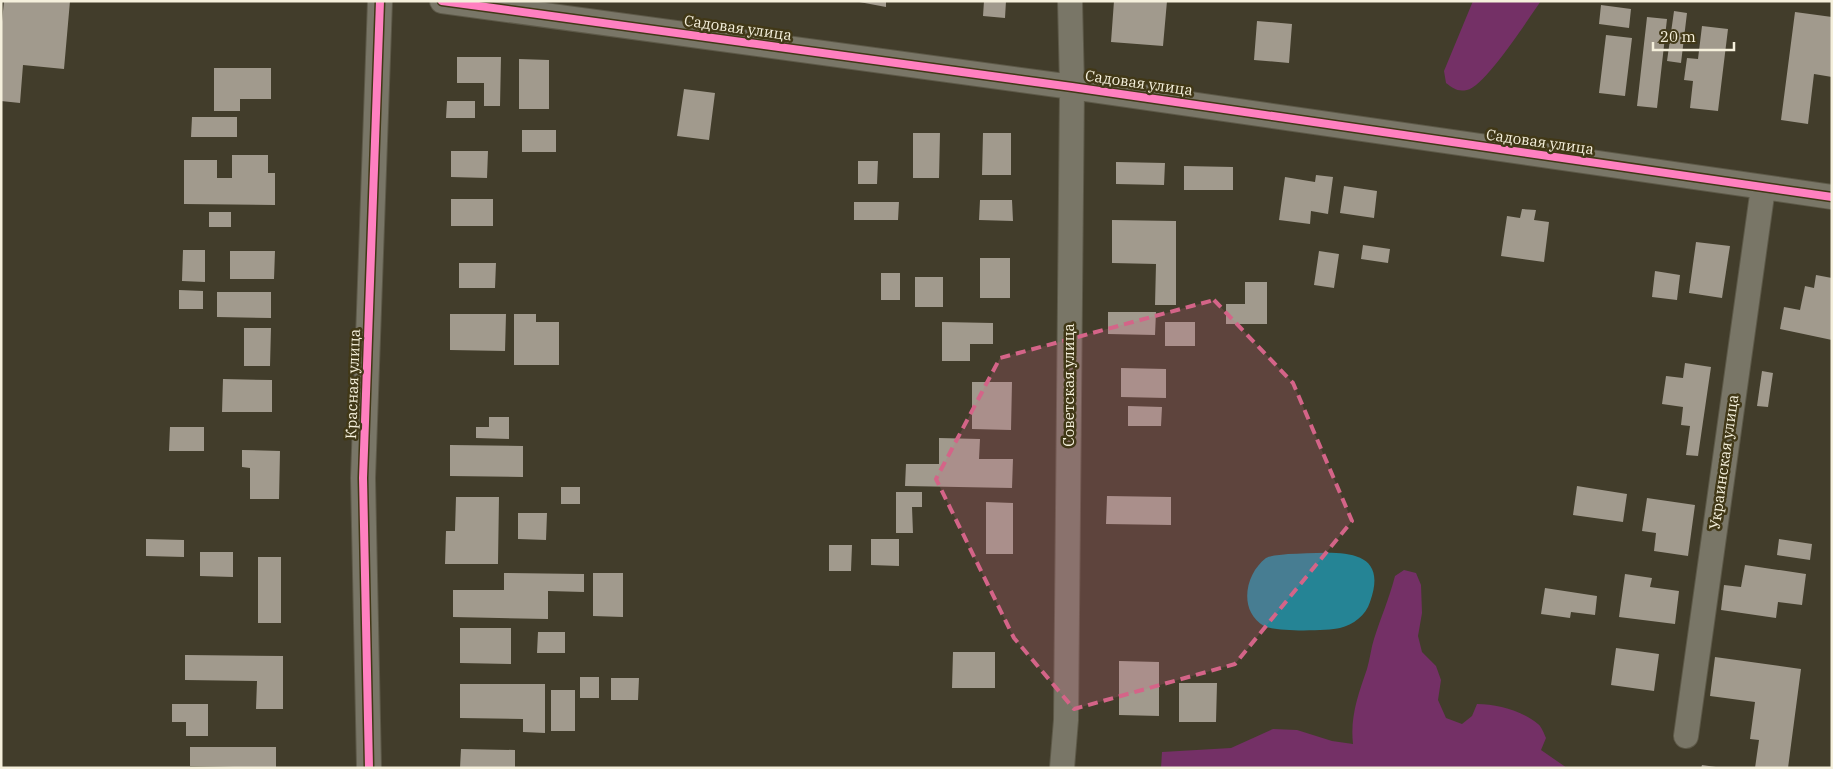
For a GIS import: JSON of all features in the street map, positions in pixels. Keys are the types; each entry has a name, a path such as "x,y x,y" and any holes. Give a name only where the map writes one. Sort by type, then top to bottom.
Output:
{"street":[{"name":"Красная улица","path":"369,768 363,478 380,1"},
{"name":"Садовая улица","path":"442,1 1072,87 1832,197"},
{"name":"Советская улица","path":"1062,768 1066,720 1072,87 1070,1"},
{"name":"Украинская улица","path":"1686,736 1763,188"}],"highlighted area":[{"path":"1214,300 1293,383 1352,521 1235,664 1074,709 1014,638 936,479 1000,358"}],"shaded area":[{"path":"1473,1 1541,1 1495,65 1475,86 1467,90 1460,90 1446,83 1444,71"},
{"path":"1404,570 1416,573 1421,585 1422,613 1418,636 1422,652 1436,666 1441,680 1438,700 1446,718 1462,724 1472,716 1477,704 1493,705 1525,715 1542,729 1546,738 1541,750 1567,768 1161,768 1162,752 1231,748 1273,729 1297,730 1332,741 1353,744 1352,734 1356,706 1373,642 1395,576"}],"water":[{"path":"1337,553 1352,555 1364,560 1372,569 1374,582 1368,607 1358,619 1340,628 1289,630 1264,626 1250,611 1247,592 1249,583 1253,573 1266,558 1288,554"}],"building":[{"path":"4,1 70,1 64,69 23,65 20,103 1,101 1,32"},
{"path":"854,1 886,1 886,7"},
{"path":"984,1 1006,1 1005,18 983,16"},
{"path":"1114,1 1167,1 1163,46 1111,42"},
{"path":"1601,5 1631,9 1629,28 1599,24"},
{"path":"1674,11 1687,13 1681,63 1667,61"},
{"path":"1795,12 1832,17 1832,77 1814,74 1808,124 1781,120"},
{"path":"1647,17 1667,19 1657,108 1637,106"},
{"path":"1257,21 1292,24 1289,63 1254,60"},
{"path":"1702,26 1728,29 1718,111 1690,108 1693,81 1684,80 1687,58 1698,59"},
{"path":"1606,35 1632,38 1625,96 1599,93"},
{"path":"457,57 501,57 500,106 484,106 484,83 457,83"},
{"path":"519,59 549,60 549,109 519,109"},
{"path":"214,68 271,68 271,99 240,99 240,111 214,111"},
{"path":"684,89 715,93 709,140 677,136"},
{"path":"447,101 475,101 475,118 446,118"},
{"path":"192,117 237,117 237,137 191,137"},
{"path":"522,130 556,130 556,152 522,152"},
{"path":"913,133 940,133 939,178 913,178"},
{"path":"983,133 1011,133 1011,175 982,175"},
{"path":"451,151 488,151 487,178 451,177"},
{"path":"232,155 268,155 268,173 275,173 275,205 184,204 184,160 217,160 217,178 232,178"},
{"path":"858,161 878,161 877,184 858,184"},
{"path":"1116,162 1165,163 1164,185 1116,184"},
{"path":"1184,166 1233,167 1233,190 1184,190"},
{"path":"1316,175 1333,177 1328,214 1311,211 1310,224 1279,220 1285,177 1315,182"},
{"path":"1344,186 1377,191 1374,218 1340,213"},
{"path":"451,199 493,199 493,226 451,226"},
{"path":"980,200 1012,200 1013,221 979,220"},
{"path":"854,202 899,202 898,220 854,220"},
{"path":"1522,209 1536,210 1534,220 1549,222 1544,262 1501,256 1507,216 1520,218"},
{"path":"209,212 231,212 231,227 209,227"},
{"path":"1112,220 1176,221 1176,305 1155,305 1156,264 1112,263"},
{"path":"1696,242 1730,246 1722,298 1689,293"},
{"path":"1363,245 1390,249 1388,263 1361,259"},
{"path":"183,250 205,250 205,282 182,281"},
{"path":"230,251 275,251 274,279 230,279"},
{"path":"1319,251 1339,254 1334,288 1314,285"},
{"path":"980,258 1010,258 1010,298 980,298"},
{"path":"459,263 496,263 495,288 459,288"},
{"path":"1655,271 1680,275 1677,300 1652,297"},
{"path":"881,273 900,273 900,300 881,300"},
{"path":"1816,275 1832,278 1832,340 1780,329 1784,307 1800,310 1805,286 1814,288"},
{"path":"915,277 943,277 943,307 915,307"},
{"path":"1245,282 1267,282 1267,324 1226,324 1226,304 1245,304"},
{"path":"179,290 203,291 203,309 179,309"},
{"path":"217,292 271,292 271,318 217,317"},
{"path":"1108,312 1156,312 1155,335 1108,334"},
{"path":"450,314 506,314 505,351 450,350"},
{"path":"514,314 536,314 536,322 559,322 559,365 514,365"},
{"path":"942,322 993,323 993,344 970,344 970,361 942,361"},
{"path":"1165,322 1195,322 1195,346 1165,346"},
{"path":"244,328 271,328 270,366 244,366"},
{"path":"1685,363 1711,367 1698,456 1686,455 1690,426 1681,425 1683,407 1662,404 1666,376 1683,378"},
{"path":"1121,368 1166,369 1166,398 1121,397"},
{"path":"1762,371 1773,373 1768,407 1757,406"},
{"path":"223,379 272,380 272,412 222,412"},
{"path":"972,382 1012,382 1011,430 972,429"},
{"path":"1128,406 1162,407 1161,426 1128,426"},
{"path":"489,417 509,417 509,439 476,438 476,427 489,427"},
{"path":"170,427 204,427 204,451 169,451"},
{"path":"939,438 980,439 979,459 1013,459 1012,488 905,486 906,464 939,464"},
{"path":"450,445 523,446 523,477 450,476"},
{"path":"242,450 280,451 279,499 250,499 250,468 242,467"},
{"path":"1577,486 1627,494 1623,522 1573,515"},
{"path":"561,487 580,487 580,504 561,504"},
{"path":"896,492 922,492 922,507 912,507 913,533 896,533"},
{"path":"1107,496 1171,497 1171,525 1106,524"},
{"path":"456,497 499,497 498,564 445,564 446,531 455,531"},
{"path":"1647,498 1695,505 1688,556 1654,551 1656,533 1642,531"},
{"path":"986,502 1013,503 1013,554 986,554"},
{"path":"518,513 547,513 546,540 518,539"},
{"path":"146,539 184,540 184,557 146,556"},
{"path":"871,539 899,539 899,566 871,565"},
{"path":"1779,539 1812,544 1810,560 1777,555"},
{"path":"829,545 852,545 851,571 829,571"},
{"path":"200,552 233,552 233,577 200,576"},
{"path":"258,557 281,557 281,623 258,623"},
{"path":"1745,565 1806,574 1802,605 1778,602 1776,618 1721,610 1724,585 1741,587"},
{"path":"504,573 584,574 584,592 548,591 548,619 453,617 453,590 504,590"},
{"path":"593,573 623,573 623,617 593,616"},
{"path":"1625,574 1652,578 1650,587 1679,591 1675,624 1619,617"},
{"path":"1545,588 1597,596 1595,615 1571,612 1570,618 1541,614"},
{"path":"460,628 511,628 511,664 460,663"},
{"path":"538,632 565,632 565,653 537,653"},
{"path":"1616,648 1659,654 1654,691 1611,685"},
{"path":"953,652 995,652 995,688 952,688"},
{"path":"185,655 283,656 283,709 256,709 257,681 185,680"},
{"path":"1715,657 1801,669 1788,768 1755,768 1759,740 1750,739 1755,702 1710,696"},
{"path":"1119,661 1159,662 1159,716 1119,715"},
{"path":"580,677 599,677 599,698 580,698"},
{"path":"611,678 639,678 638,700 611,700"},
{"path":"1179,683 1217,683 1216,722 1179,722"},
{"path":"460,684 545,684 545,733 523,732 523,719 460,718"},
{"path":"551,690 575,690 575,731 551,731"},
{"path":"172,704 208,704 208,736 186,736 186,722 172,722"},
{"path":"190,747 276,747 276,768 190,766"},
{"path":"461,749 515,750 515,768 460,768"},
{"path":"1702,765 1716,767 1716,768 1701,768"}],"cycle path":[{"path":"369,768 363,478 380,1"},
{"path":"442,1 1072,87 1832,197"}]}
